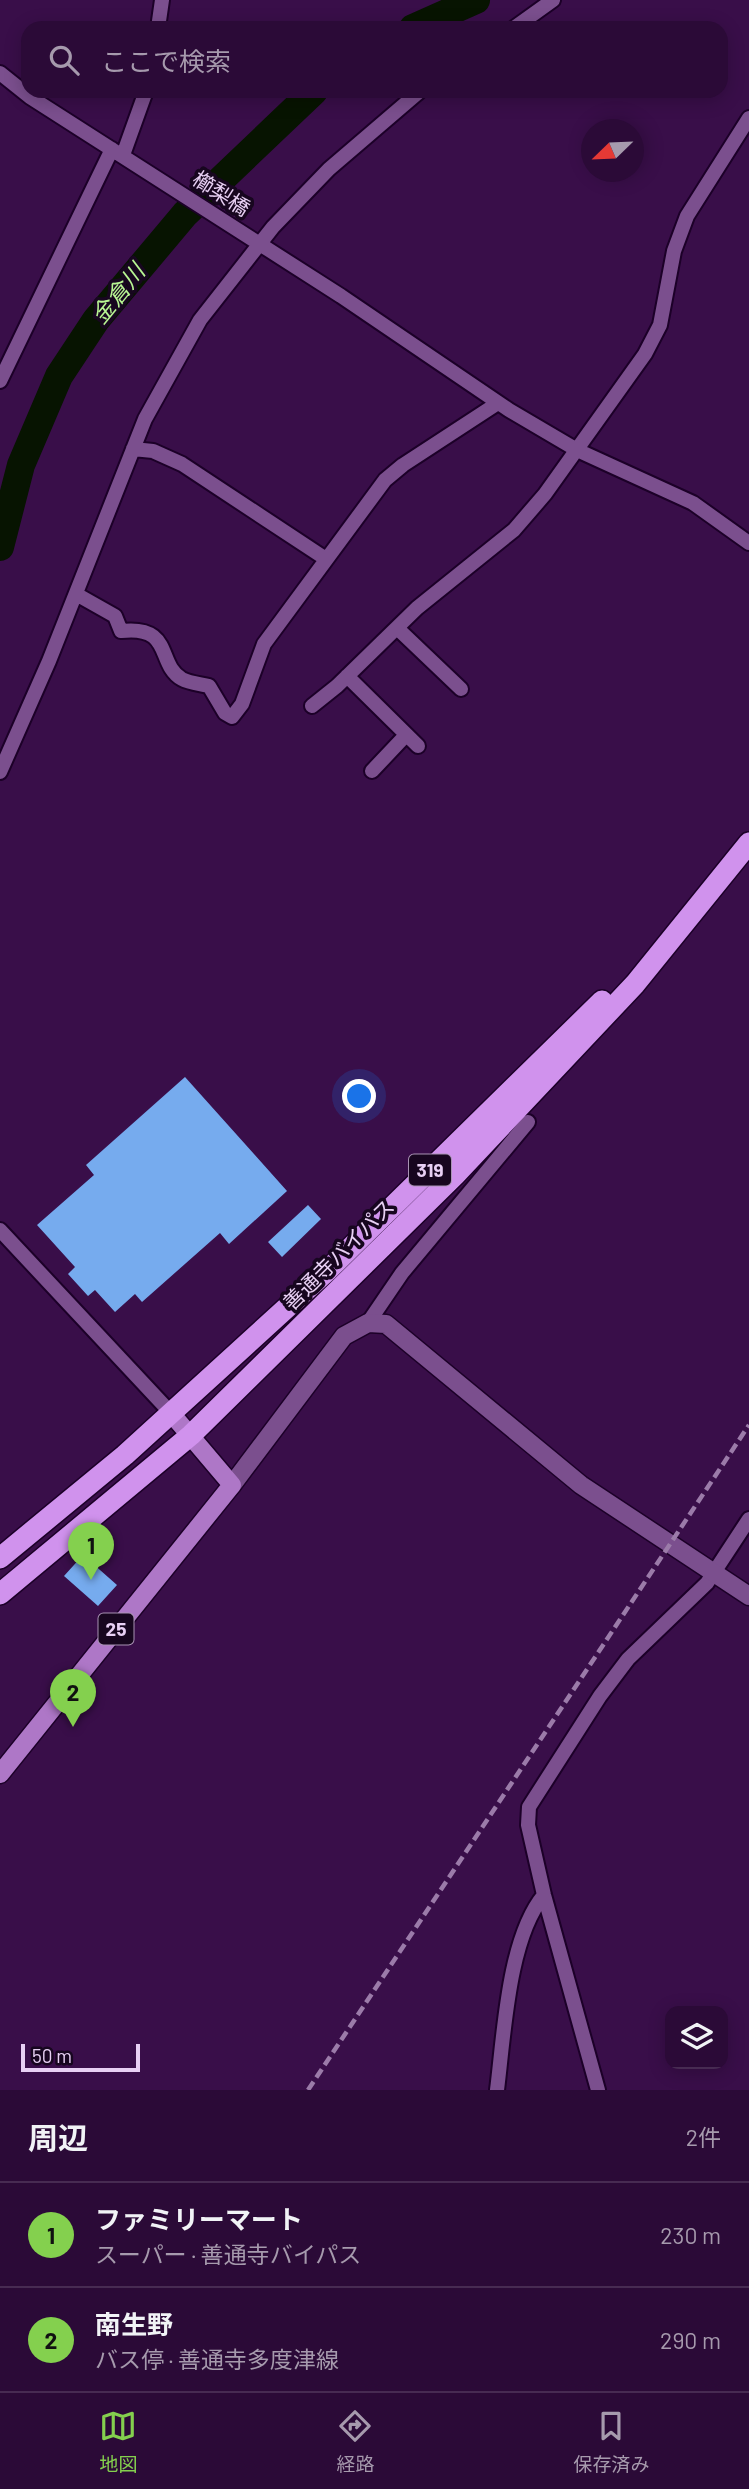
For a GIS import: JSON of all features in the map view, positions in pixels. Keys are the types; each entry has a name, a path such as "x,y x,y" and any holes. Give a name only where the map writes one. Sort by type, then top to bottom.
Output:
{"highway":[{"name":"善通寺バイパス","path":"0,1594 191,1435 455,1175 626,994 749,843"},
{"name":"善通寺バイパス","path":"0,1558 125,1455 327,1271 548,1052 686,923"}],"main road":[{"path":"171,1413 232,1485"},
{"name":"25","path":"0,1774 232,1485"}],"street":[{"path":"159,21 162,0"},
{"path":"524,21 553,0"},
{"name":"櫛梨橋","path":"0,73 21,90"},
{"name":"櫛梨橋","path":"32,98 260,244 498,403 577,450 693,503 749,543"},
{"path":"0,381 118,152 143,98"},
{"path":"0,772 76,594 133,449 162,384 200,320 260,244 329,169 412,98"},
{"path":"312,706 397,628 514,530 577,450 645,354 660,325 674,251 687,216 749,118"},
{"path":"76,594 116,616 121,631 144,632 159,641 177,675 183,680 209,686 225,713 232,717 242,704 264,644 385,480 403,465 498,403"},
{"path":"133,449 153,451 182,464 326,559"},
{"path":"397,628 461,689"},
{"path":"347,676 418,746"},
{"path":"372,771 407,735"},
{"path":"232,1485 344,1336 368,1323 374,1310 401,1273 528,1122"},
{"path":"0,1230 171,1413"},
{"path":"368,1323 393,1328 554,1464 712,1574 749,1596"},
{"path":"598,2090 544,1895 528,1825 529,1807 628,1659 687,1605 743,1539 749,1519"},
{"path":"497,2090 510,1985 531,1911 544,1895"}],"building":[{"path":"185,1077 287,1191 229,1244 220,1233 142,1302 135,1294 115,1312 95,1290 88,1296 68,1274 75,1267 37,1225 94,1175 86,1165"},
{"path":"308,1205 321,1219 282,1257 268,1242"},
{"path":"83,1555 117,1585 98,1606 64,1576"}],"waterway":[{"name":"金倉川","path":"429,21 476,0"},
{"name":"金倉川","path":"0,547 21,465 59,376 96,320 185,214 307,98"}],"railway":[{"path":"308,2090 749,1425"}],"place":[{"name":"ファミリーマート","path":"91,1580"},
{"name":"南生野","path":"73,1727"}]}
